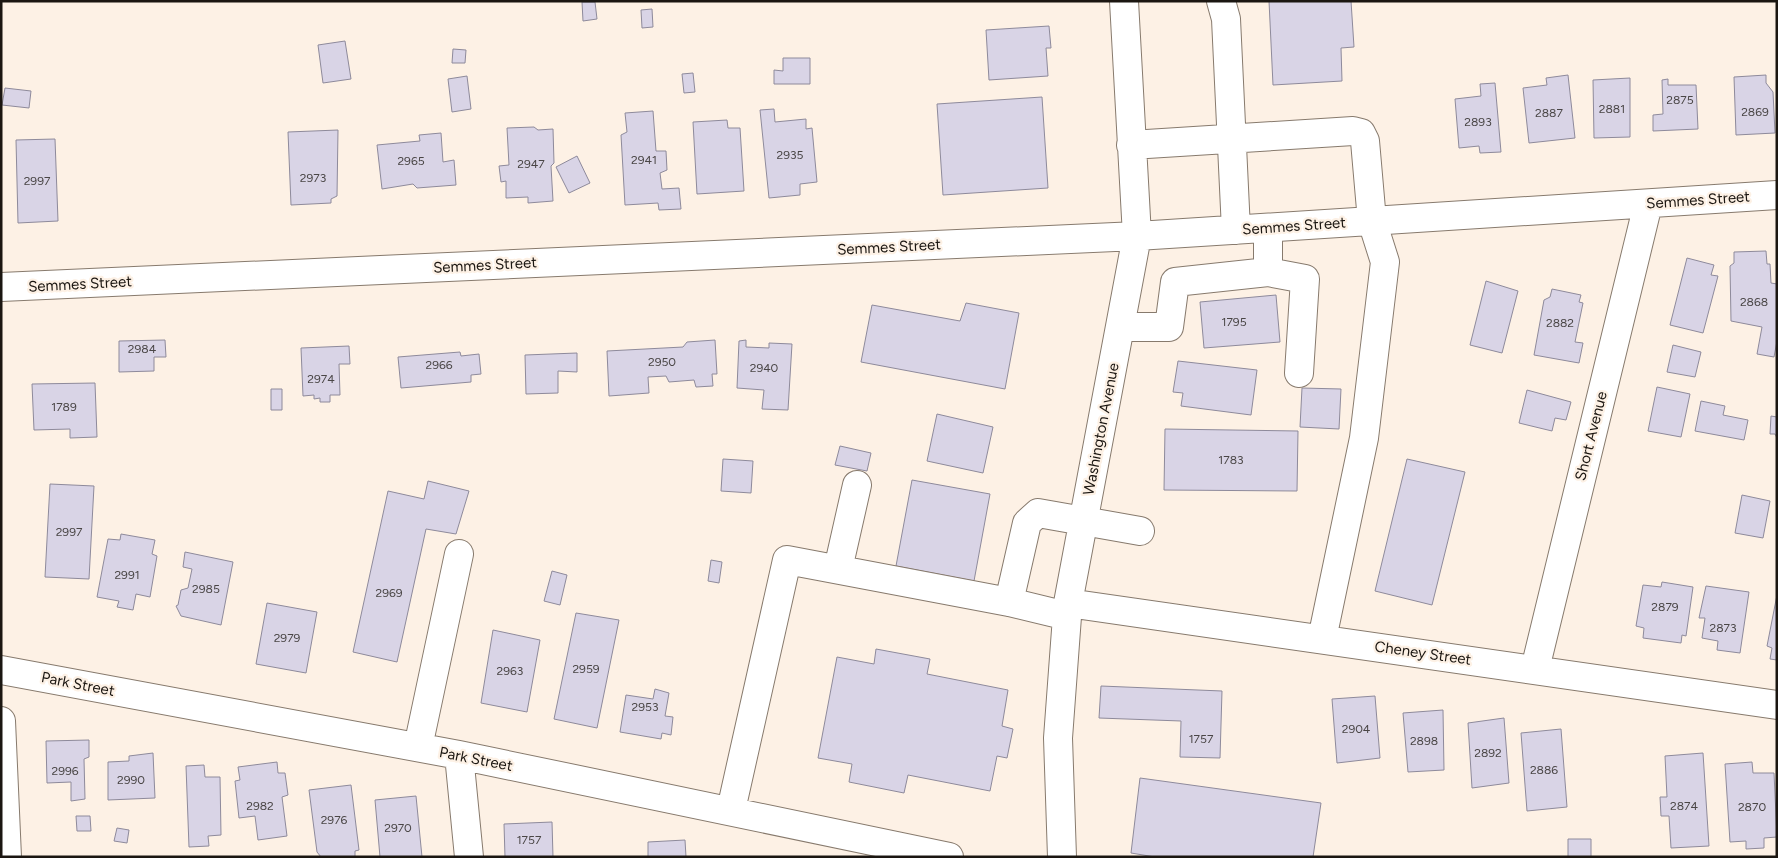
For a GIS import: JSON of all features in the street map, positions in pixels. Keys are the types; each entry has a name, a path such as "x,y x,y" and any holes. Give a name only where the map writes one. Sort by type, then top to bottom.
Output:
{"street":[{"name":"Washington Avenue","path":"1062,857 1058,738 1068,609 1137,236 1124,1"},
{"path":"1221,1 1226,19 1236,230"},
{"path":"1131,145 1353,131 1361,133 1365,141 1372,221 1385,262 1364,438 1322,638"},
{"name":"Semmes Street","path":"1,287 1137,236 1777,195"},
{"name":"Short Avenue","path":"1535,669 1648,204"},
{"path":"1268,228 1268,272"},
{"path":"1120,327 1169,327 1176,282 1268,272 1305,279 1299,373"},
{"path":"838,569 857,486"},
{"path":"1009,602 1026,524 1038,513 1084,519 1140,531"},
{"path":"418,747 459,554"},
{"name":"Cheney Street","path":"731,810 787,560 1009,602 1322,638 1777,705"},
{"name":"Park Street","path":"1,670 418,747 731,810 859,848 949,857"},
{"path":"1,721 7,857"},
{"path":"459,755 469,857"}],"building":[{"path":"1269,1 1351,1 1354,47 1341,48 1342,81 1273,85"},
{"path":"582,2 595,2 597,19 583,21"},
{"path":"652,9 653,27 642,28 641,10"},
{"path":"1049,26 1051,48 1046,48 1048,76 989,80 986,30"},
{"path":"345,41 351,79 323,83 318,45"},
{"path":"453,49 466,50 465,63 452,63"},
{"path":"783,58 810,58 810,84 774,84 774,70 783,71"},
{"path":"693,73 695,92 684,93 682,74"},
{"path":"1568,75 1575,138 1529,143 1523,88 1547,85 1546,78"},
{"path":"1766,75 1766,83 1773,92 1775,133 1736,135 1734,77"},
{"path":"467,76 471,109 452,112 448,79"},
{"path":"1630,78 1630,137 1594,138 1593,80"},
{"path":"1668,79 1668,85 1696,85 1698,129 1653,131 1653,115 1663,114 1662,80"},
{"path":"1495,83 1501,152 1480,153 1479,146 1459,148 1455,99 1481,96 1480,84"},
{"path":"5,88 31,91 29,108 2,105"},
{"path":"1042,97 1048,188 943,195 937,104"},
{"path":"774,109 775,122 806,119 806,129 812,128 817,182 800,184 800,195 769,198 760,110"},
{"path":"653,111 656,151 666,151 667,170 660,173 662,189 679,188 681,209 659,210 658,203 625,205 621,135 627,132 625,113"},
{"path":"727,120 728,128 740,128 744,191 697,194 693,122"},
{"path":"534,127 538,130 553,129 554,163 551,166 553,201 528,203 528,197 506,198 506,181 501,182 499,166 509,165 507,128"},
{"path":"338,130 337,196 331,199 331,203 291,205 288,132"},
{"path":"441,133 443,162 454,160 456,185 417,188 413,184 382,189 377,145 420,141 419,135"},
{"path":"55,139 58,221 18,223 16,140"},
{"path":"577,156 590,183 569,193 556,167"},
{"path":"1766,251 1767,264 1770,264 1771,283 1777,284 1777,341 1774,357 1757,354 1762,327 1731,321 1730,266 1734,263 1734,252"},
{"path":"1687,258 1714,265 1711,275 1718,276 1703,333 1670,325"},
{"path":"1486,281 1518,291 1502,353 1470,345"},
{"path":"1552,289 1581,295 1579,302 1583,303 1575,342 1583,343 1579,363 1534,355 1544,300 1550,297"},
{"path":"1276,295 1280,342 1204,348 1200,302"},
{"path":"966,303 1019,313 1005,389 861,362 872,305 960,321"},
{"path":"165,340 166,357 154,357 154,371 119,372 119,341"},
{"path":"715,340 717,374 712,374 713,386 696,387 694,380 669,382 666,376 648,377 649,393 609,396 607,351 683,347 687,342"},
{"path":"746,340 746,347 769,348 769,343 792,344 788,410 762,409 764,390 737,388 739,341"},
{"path":"1673,345 1701,352 1695,377 1667,372"},
{"path":"349,346 350,364 339,364 340,395 330,395 330,402 320,402 320,398 314,399 314,395 303,396 301,348"},
{"path":"460,352 461,356 479,354 481,374 471,375 471,382 401,388 398,357"},
{"path":"577,353 577,372 558,371 558,393 526,394 525,355"},
{"path":"1178,361 1257,370 1251,415 1181,406 1183,393 1173,392"},
{"path":"95,383 97,437 70,438 70,429 34,430 32,384"},
{"path":"1657,387 1690,394 1681,437 1648,431"},
{"path":"1302,388 1341,389 1339,429 1300,427"},
{"path":"271,389 282,389 282,410 271,410"},
{"path":"1527,390 1571,402 1566,420 1555,418 1552,431 1519,423"},
{"path":"1701,401 1725,406 1723,415 1748,420 1744,440 1695,431"},
{"path":"937,414 993,427 983,473 927,461"},
{"path":"1771,416 1777,417 1777,438 1775,434 1770,434"},
{"path":"1165,429 1298,431 1297,491 1164,490"},
{"path":"840,446 871,453 867,471 835,465"},
{"path":"723,459 753,461 751,493 721,491"},
{"path":"1407,459 1465,472 1432,605 1375,591"},
{"path":"912,480 990,494 974,581 896,566"},
{"path":"428,481 469,491 456,534 426,529 397,662 353,652 388,491 424,499"},
{"path":"50,484 94,486 89,579 45,577"},
{"path":"1742,495 1770,501 1763,538 1735,533"},
{"path":"121,534 155,540 152,554 157,556 150,597 136,594 133,610 117,607 119,601 97,597 108,539 120,540"},
{"path":"185,552 233,562 221,625 181,616 176,606 178,605 181,590 188,588 192,569 183,567"},
{"path":"711,560 722,562 719,583 708,581"},
{"path":"552,571 567,575 560,605 544,601"},
{"path":"1662,582 1693,587 1686,636 1682,635 1681,643 1643,638 1644,628 1636,626 1643,585 1661,587"},
{"path":"1706,586 1749,592 1740,653 1717,650 1718,641 1702,638 1705,618 1699,618"},
{"path":"1777,595 1777,660 1770,659 1772,648 1767,646"},
{"path":"267,603 317,612 306,673 256,664"},
{"path":"576,613 619,620 597,728 554,719"},
{"path":"493,630 540,640 527,712 481,703"},
{"path":"876,649 930,659 927,674 1008,690 1002,726 1013,729 1007,758 997,756 990,791 908,775 904,793 849,782 852,764 818,758 837,657 874,664"},
{"path":"1101,686 1222,691 1220,758 1180,757 1181,721 1099,718"},
{"path":"655,689 669,693 665,716 673,717 671,735 662,733 661,739 620,732 626,695 653,699"},
{"path":"1375,696 1380,758 1337,763 1332,699"},
{"path":"1443,710 1444,770 1408,772 1403,713"},
{"path":"1504,718 1509,783 1472,788 1468,723"},
{"path":"1561,729 1567,807 1527,811 1521,733"},
{"path":"89,740 89,757 84,759 85,799 71,801 71,782 47,783 46,741"},
{"path":"153,753 155,798 108,800 108,762 129,761 129,756"},
{"path":"1703,753 1709,846 1671,848 1669,816 1661,816 1660,797 1667,797 1665,756"},
{"path":"277,762 278,773 285,773 288,795 282,797 287,836 258,840 255,816 239,818 235,781 240,780 238,767"},
{"path":"1752,762 1753,773 1774,773 1777,837 1764,838 1764,848 1746,849 1746,841 1730,842 1725,764"},
{"path":"204,765 205,777 220,777 221,835 208,836 209,846 189,847 186,766"},
{"path":"1140,778 1321,803 1313,857 1155,857 1131,853"},
{"path":"351,785 359,850 355,851 355,857 321,857 317,852 309,790"},
{"path":"416,796 422,857 380,857 375,800"},
{"path":"76,816 90,816 91,831 77,831"},
{"path":"552,822 553,857 505,857 504,824"},
{"path":"117,828 129,830 127,843 114,841"},
{"path":"1568,839 1591,839 1591,857 1568,857"},
{"path":"685,840 686,857 648,857 648,842"}]}
